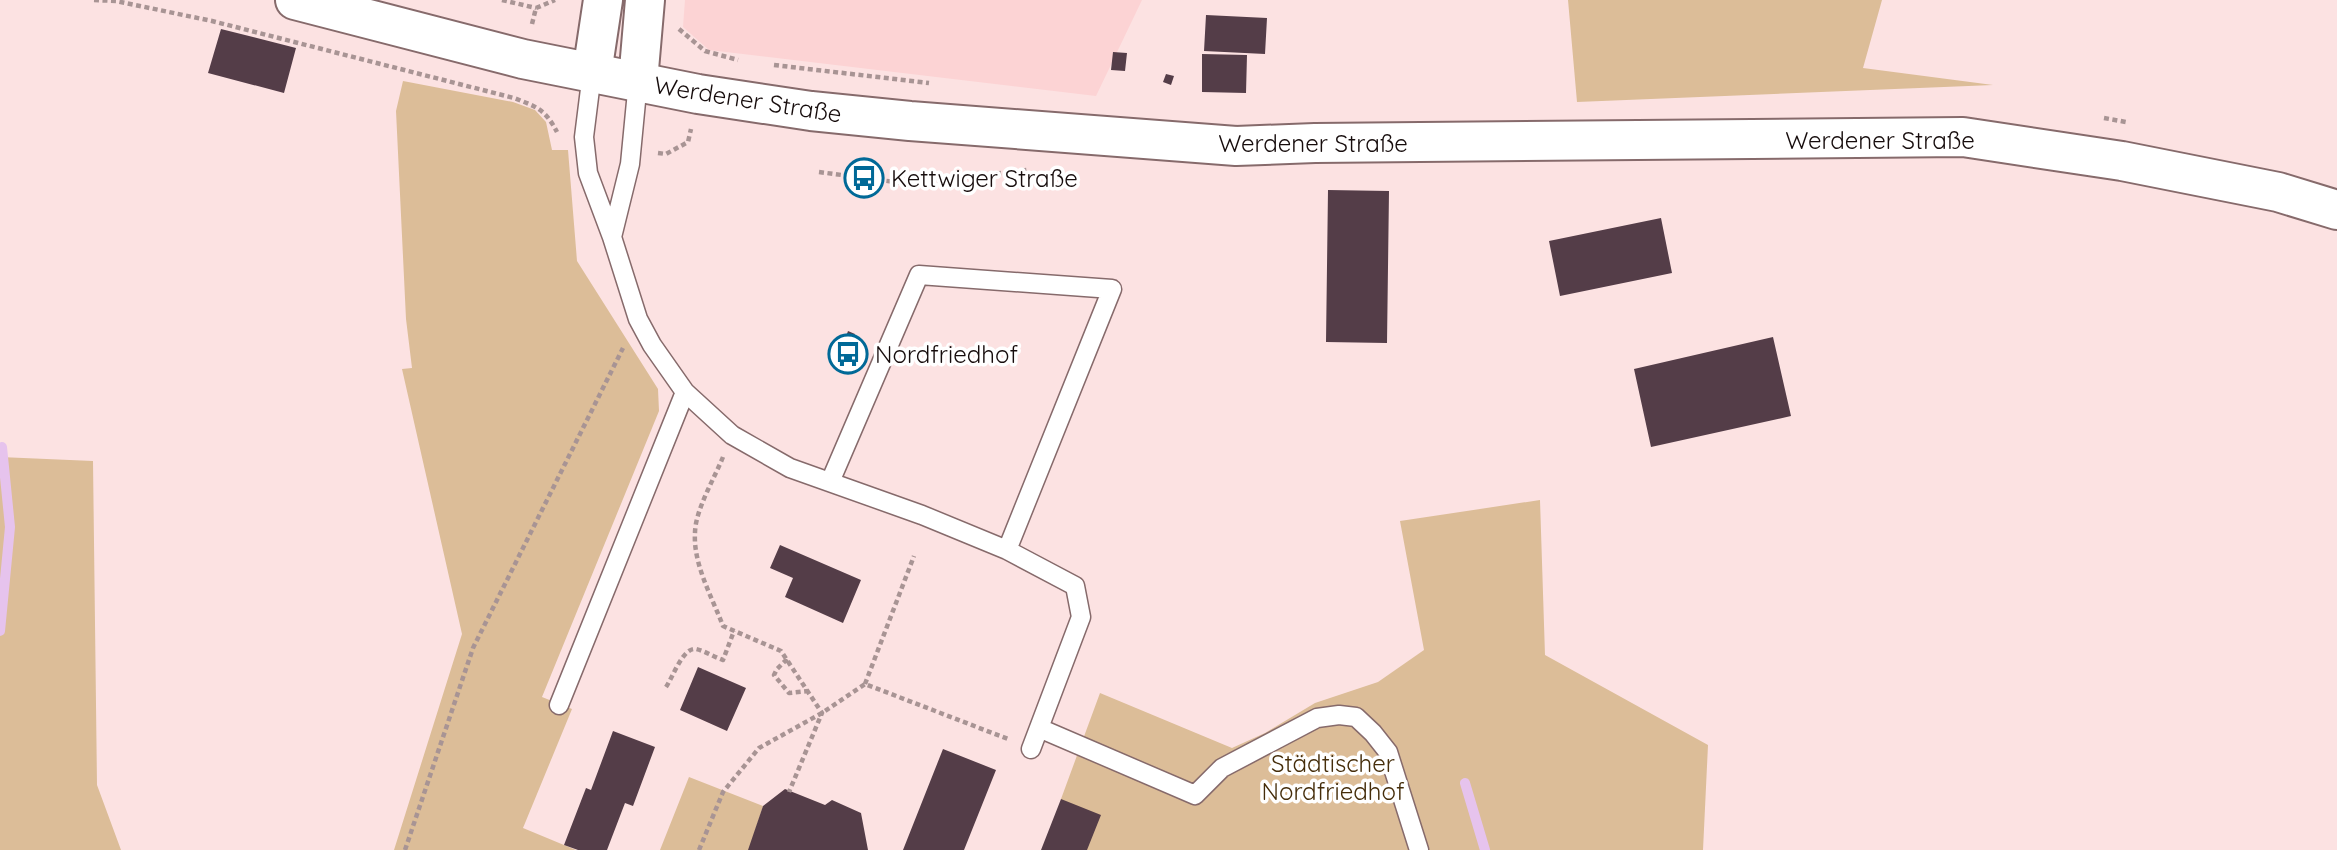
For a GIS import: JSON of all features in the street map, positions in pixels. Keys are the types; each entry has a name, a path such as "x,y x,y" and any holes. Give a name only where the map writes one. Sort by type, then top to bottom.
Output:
{"main road":[{"name":"Werdener Straße","path":"295,0 523,59 698,94 848,115 1236,146 1964,137 2135,163 2278,192 2337,209"},
{"path":"592,73 603,0"},
{"path":"638,81 645,0"}],"lane":[{"path":"592,73 584,137 588,173 638,319 652,345 685,392 732,435 790,468 922,515 1007,550 1074,586 1081,617 1031,749"},
{"path":"612,237 630,164 638,81"},
{"path":"830,482 919,275 1112,289 1007,550"},
{"path":"559,705 685,392"},
{"path":"1039,728 1195,795 1222,768 1317,718 1339,715 1356,718 1388,752 1419,850"}],"path":[{"path":"94,0 116,1 212,22 514,98 541,108 550,117 557,132"},
{"path":"502,0 536,8 555,0"},
{"path":"676,27 705,51 748,63"},
{"path":"762,64 934,83"},
{"path":"666,154 688,142"},
{"path":"819,172 910,184"},
{"path":"405,850 472,648 638,319"},
{"path":"725,452 694,531 696,555 723,626 781,651 822,713"},
{"path":"699,850 723,792 760,748 822,713 865,684 914,556"},
{"path":"666,687 683,655 689,650 695,649 723,660 734,631"},
{"path":"787,659 774,675 789,693 808,691"},
{"path":"865,684 1031,749"},
{"path":"789,792 822,713"}],"shaded area":[{"path":"685,0 1142,0 1096,96 709,50 683,27"}],"green space":[{"path":"1568,0 1882,0 1863,68 1993,85 1577,102"},
{"path":"403,81 513,102 535,110 546,122 552,150 568,150 577,261 658,389 659,411 542,697 572,709 523,828 576,850 394,850 462,634 402,369 412,368 406,319 396,111"},
{"path":"0,457 93,461 97,785 121,850 0,850"},
{"name":"Städtischer Nordfriedhof","path":"1540,500 1545,655 1708,745 1703,850 1087,850 1061,799 1100,693 1232,748 1265,733 1315,703 1378,682 1424,650 1400,521"},
{"path":"689,777 763,806 749,850 660,850"}],"building":[{"path":"1206,15 1267,18 1265,54 1204,51"},
{"path":"221,29 296,48 284,93 208,73"},
{"path":"1113,52 1127,53 1125,71 1111,70"},
{"path":"1202,54 1247,55 1246,93 1202,92"},
{"path":"1166,74 1174,76 1171,85 1163,82"},
{"path":"1328,190 1389,191 1387,343 1326,342"},
{"path":"1661,218 1672,273 1560,296 1549,241"},
{"path":"848,331 855,334 850,347 843,345"},
{"path":"1773,337 1791,416 1651,447 1634,369"},
{"path":"780,545 861,580 843,623 785,597 793,578 770,568"},
{"path":"698,667 746,688 727,731 680,710"},
{"path":"613,731 655,747 633,806 625,803 607,850 578,850 564,845 586,788 591,790"},
{"path":"943,749 996,770 964,850 903,850"},
{"path":"785,789 825,805 832,800 861,813 868,850 748,850 763,806"},
{"path":"1061,799 1101,815 1087,850 1041,850"}],"waterway":[{"path":"0,631 10,527 2,447"},
{"path":"1465,783 1485,850"}],"place":[{"name":"Kettwiger Straße","path":"864,178"},
{"name":"Nordfriedhof","path":"848,354"}]}
